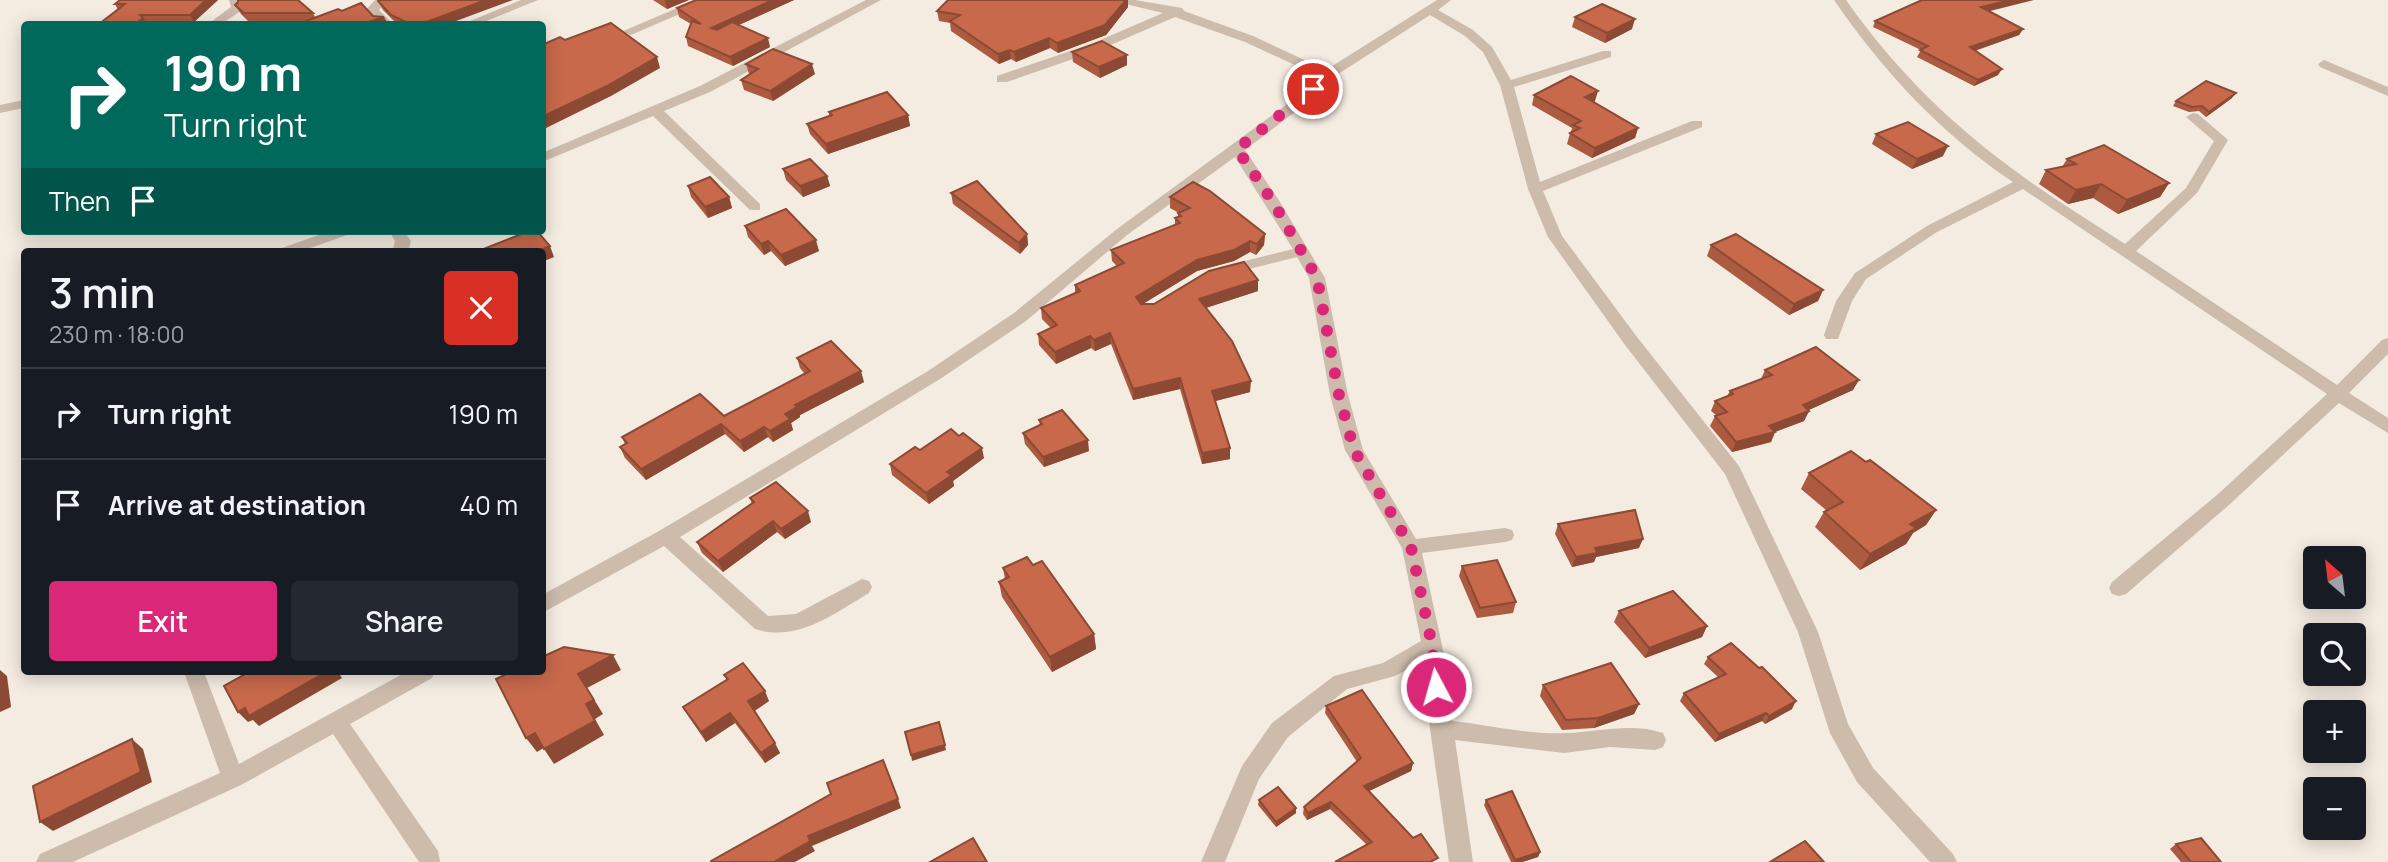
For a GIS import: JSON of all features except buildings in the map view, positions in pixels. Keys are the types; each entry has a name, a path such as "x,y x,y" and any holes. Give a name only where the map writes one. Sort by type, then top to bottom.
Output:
{"street":[{"path":"218,21 237,8 235,0"},
{"path":"381,0 372,10 384,21"},
{"path":"477,21 532,0"},
{"path":"627,33 705,0"},
{"path":"546,156 705,89 874,0"},
{"path":"1115,0 1143,2 1228,28 1327,75"},
{"path":"1840,0 1873,47 1919,96 2023,183 2388,427"},
{"path":"546,603 666,536 934,375 1020,317 1122,232 1299,102 1327,75 1437,5 1488,50 1507,85 1535,189 1555,237 1631,341 1733,471 1808,632 1838,726 1865,775 1945,862"},
{"path":"1002,79 1095,47 1178,11"},
{"path":"1507,85 1607,54"},
{"path":"2324,64 2388,92"},
{"path":"0,109 21,105"},
{"path":"656,111 755,206"},
{"path":"2126,252 2192,190 2221,140 2193,117"},
{"path":"1535,189 1697,124"},
{"path":"1237,149 1303,251 1317,278 1339,395 1354,450 1411,547 1432,645 1441,729 1461,862"},
{"path":"1832,335 1844,302 1860,276 1932,229 2023,183"},
{"path":"296,248 333,235"},
{"path":"1212,274 1303,251"},
{"path":"2119,588 2227,498 2339,395 2388,344"},
{"path":"1411,547 1505,535"},
{"path":"666,536 762,623 774,628 789,625 862,587"},
{"path":"1213,862 1250,773 1280,730 1341,682 1388,670 1432,645"},
{"path":"195,675 233,778"},
{"path":"48,862 233,778 420,675"},
{"path":"337,722 430,859"},
{"path":"1441,729 1564,743 1610,738 1655,740"}],"route":[{"path":"1313,89 1237,149 1273,202 1317,278 1331,336 1339,395 1354,450 1411,547 1432,645 1436,687"}]}
